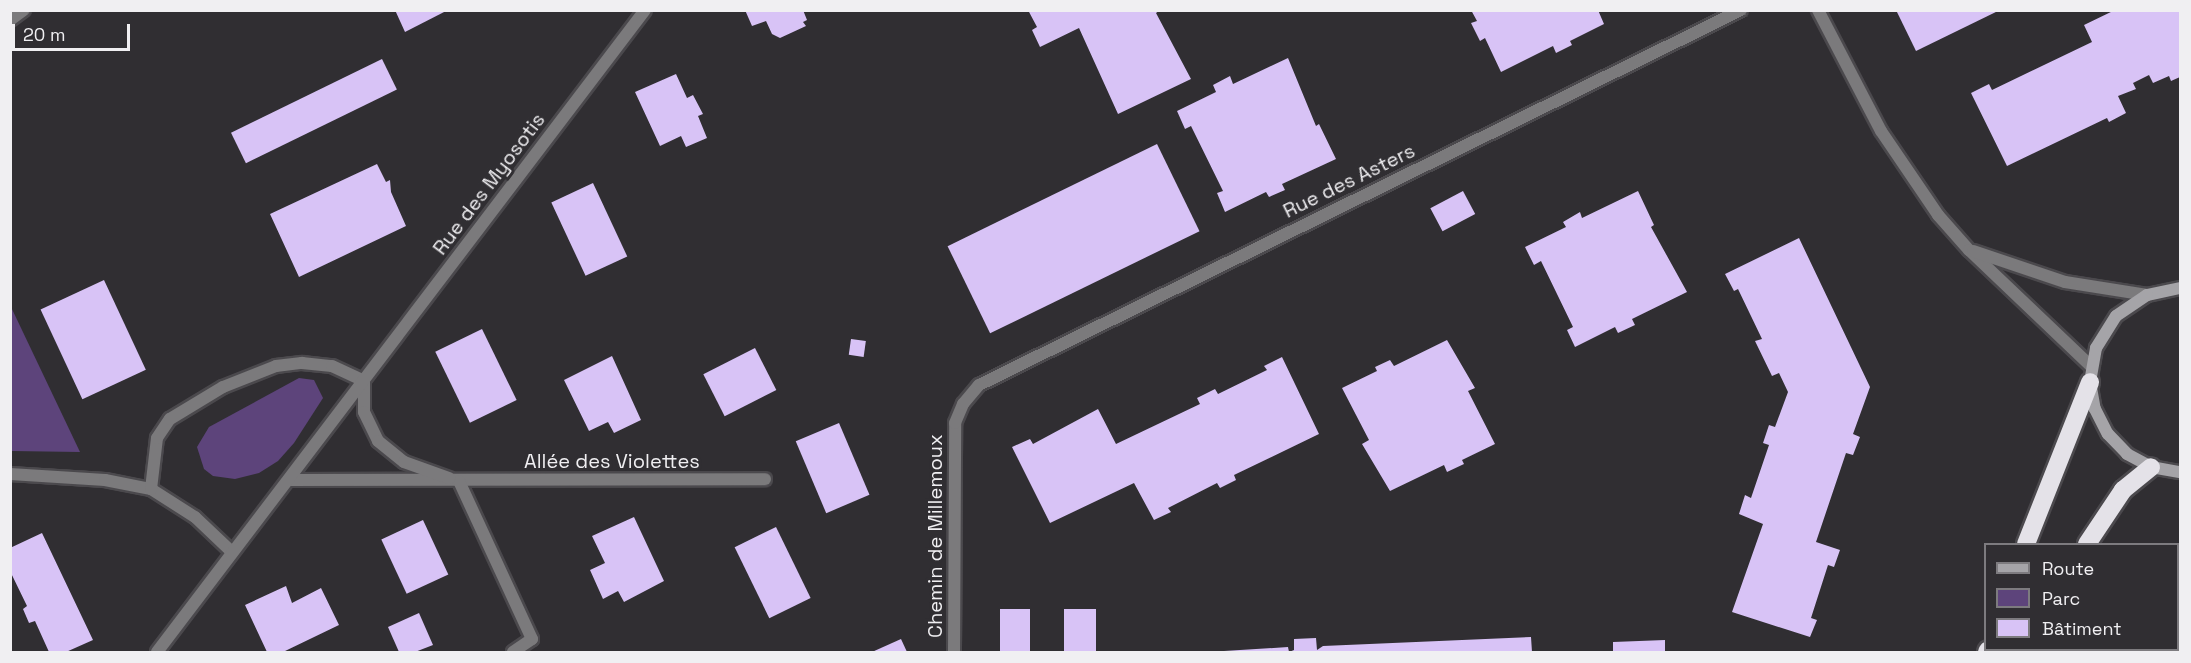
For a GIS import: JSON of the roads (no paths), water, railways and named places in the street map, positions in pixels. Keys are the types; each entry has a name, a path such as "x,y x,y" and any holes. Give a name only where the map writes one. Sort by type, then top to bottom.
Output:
{"highway":[{"path":"2026,543 2091,374"},
{"path":"2088,543 2123,490 2159,469"}],"street":[{"path":"10,20 24,10"},
{"name":"Rue des Myosotis","path":"158,652 645,10"},
{"name":"Rue des Asters","path":"974,389 1742,10"},
{"path":"1818,10 1908,174 1969,250 2091,374"},
{"path":"1969,250 2065,282 2147,295"},
{"path":"2181,288 2147,295 2123,310 2104,331 2091,374 2095,410 2108,434 2127,454 2181,479"},
{"path":"151,489 158,438 170,419 223,387 276,366 302,363 332,366 364,381"},
{"name":"Allée des Violettes","path":"364,381 364,412 378,441 404,462 459,482"},
{"name":"Chemin de Millemoux","path":"954,652 955,423 974,389"},
{"path":"2159,469 2181,472"},
{"path":"10,474 105,480 151,489 173,500 232,552"},
{"name":"Allée des Violettes","path":"289,480 459,482 765,479"},
{"path":"459,482 532,639 513,652"}]}
